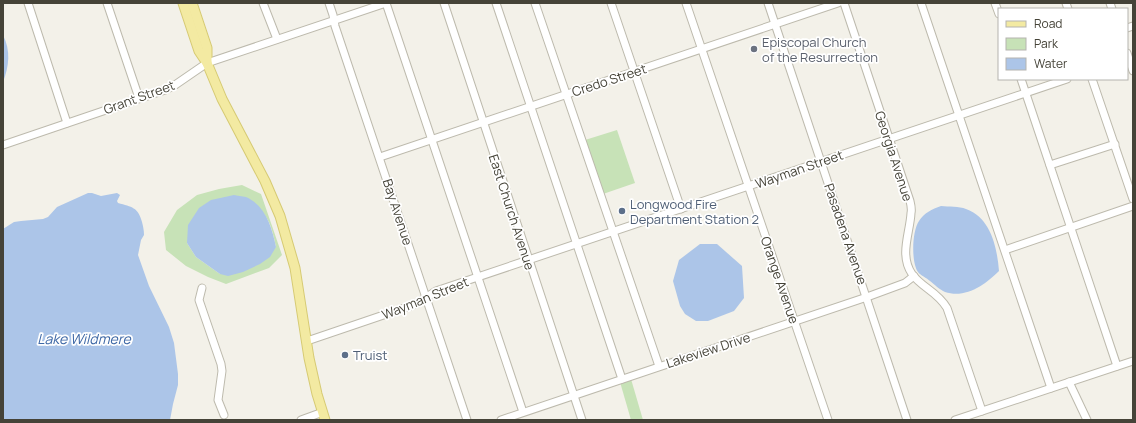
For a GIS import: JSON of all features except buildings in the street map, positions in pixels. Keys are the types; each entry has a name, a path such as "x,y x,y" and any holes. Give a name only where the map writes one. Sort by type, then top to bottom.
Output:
{"main road":[{"path":"183,3 198,51 208,63"},
{"path":"192,3 207,48 208,63 224,104 263,176 280,216 295,268 313,376 324,416"}],"street":[{"path":"28,3 67,123"},
{"path":"107,3 139,98"},
{"path":"263,3 277,39"},
{"name":"Bay Avenue","path":"330,3 335,26 467,420"},
{"path":"386,3 523,412"},
{"name":"Grant Street","path":"3,145 165,90 208,63 386,3"},
{"name":"East Church Avenue","path":"444,3 528,261 582,420"},
{"path":"496,3 622,379"},
{"path":"535,3 659,366"},
{"path":"611,3 681,209"},
{"name":"Orange Avenue","path":"686,3 828,420"},
{"name":"Pasadena Avenue","path":"768,3 907,420"},
{"name":"Credo Street","path":"380,157 838,3"},
{"name":"Georgia Avenue","path":"844,3 910,200 912,212 905,255 909,268 914,276 942,300 948,308 982,411"},
{"path":"920,3 1051,388"},
{"path":"1128,57 1133,71"},
{"path":"1021,80 1117,366"},
{"name":"Wayman Street","path":"307,341 416,304 436,291 1064,80"},
{"path":"1092,80 1133,199"},
{"path":"1050,166 1115,144"},
{"path":"1005,250 1133,206"},
{"name":"Lakeview Drive","path":"500,420 867,297 905,283 914,276"},
{"path":"202,288 200,300 221,364 222,371 218,400 225,418"},
{"path":"955,420 1133,361"},
{"path":"1069,382 1087,420"},
{"path":"301,420 324,416"}],"green space":[{"path":"617,130 635,183 603,194 585,140"},
{"path":"242,185 261,194 282,255 269,268 226,284 186,266 166,250 164,232 177,210 197,195","holes":["246,198 259,208 270,224 276,247 220,274 196,257 187,243"]},
{"path":"631,379 643,420 631,420 620,382"}],"water":[{"path":"3,35 6,41 8,58 7,70 3,82"},
{"name":"Lake Wildmere","path":"88,193 101,196 117,193 120,195 117,201 118,203 134,208 139,213 144,235 141,240 138,255 149,286 169,327 174,343 178,385 170,420 3,420 3,229 14,222 43,219 48,217 57,207"},
{"path":"234,195 246,197 259,206 270,225 276,247 270,257 260,264 243,272 228,276 220,274 196,257 187,243 188,225 199,208 211,200"},
{"path":"941,206 963,208 975,213 987,226 997,252 999,271 988,281 968,292 953,294 945,292 918,272 914,261 913,246 915,232 919,221 931,210"},
{"path":"700,244 717,244 742,266 744,298 734,311 708,321 696,321 685,314 680,306 673,281 679,260"}],"place":[{"name":"Episcopal Church of the Resurrection","path":"754,49"},
{"name":"Longwood Fire Department Station 2","path":"622,211"},
{"name":"Truist","path":"345,355"}]}
